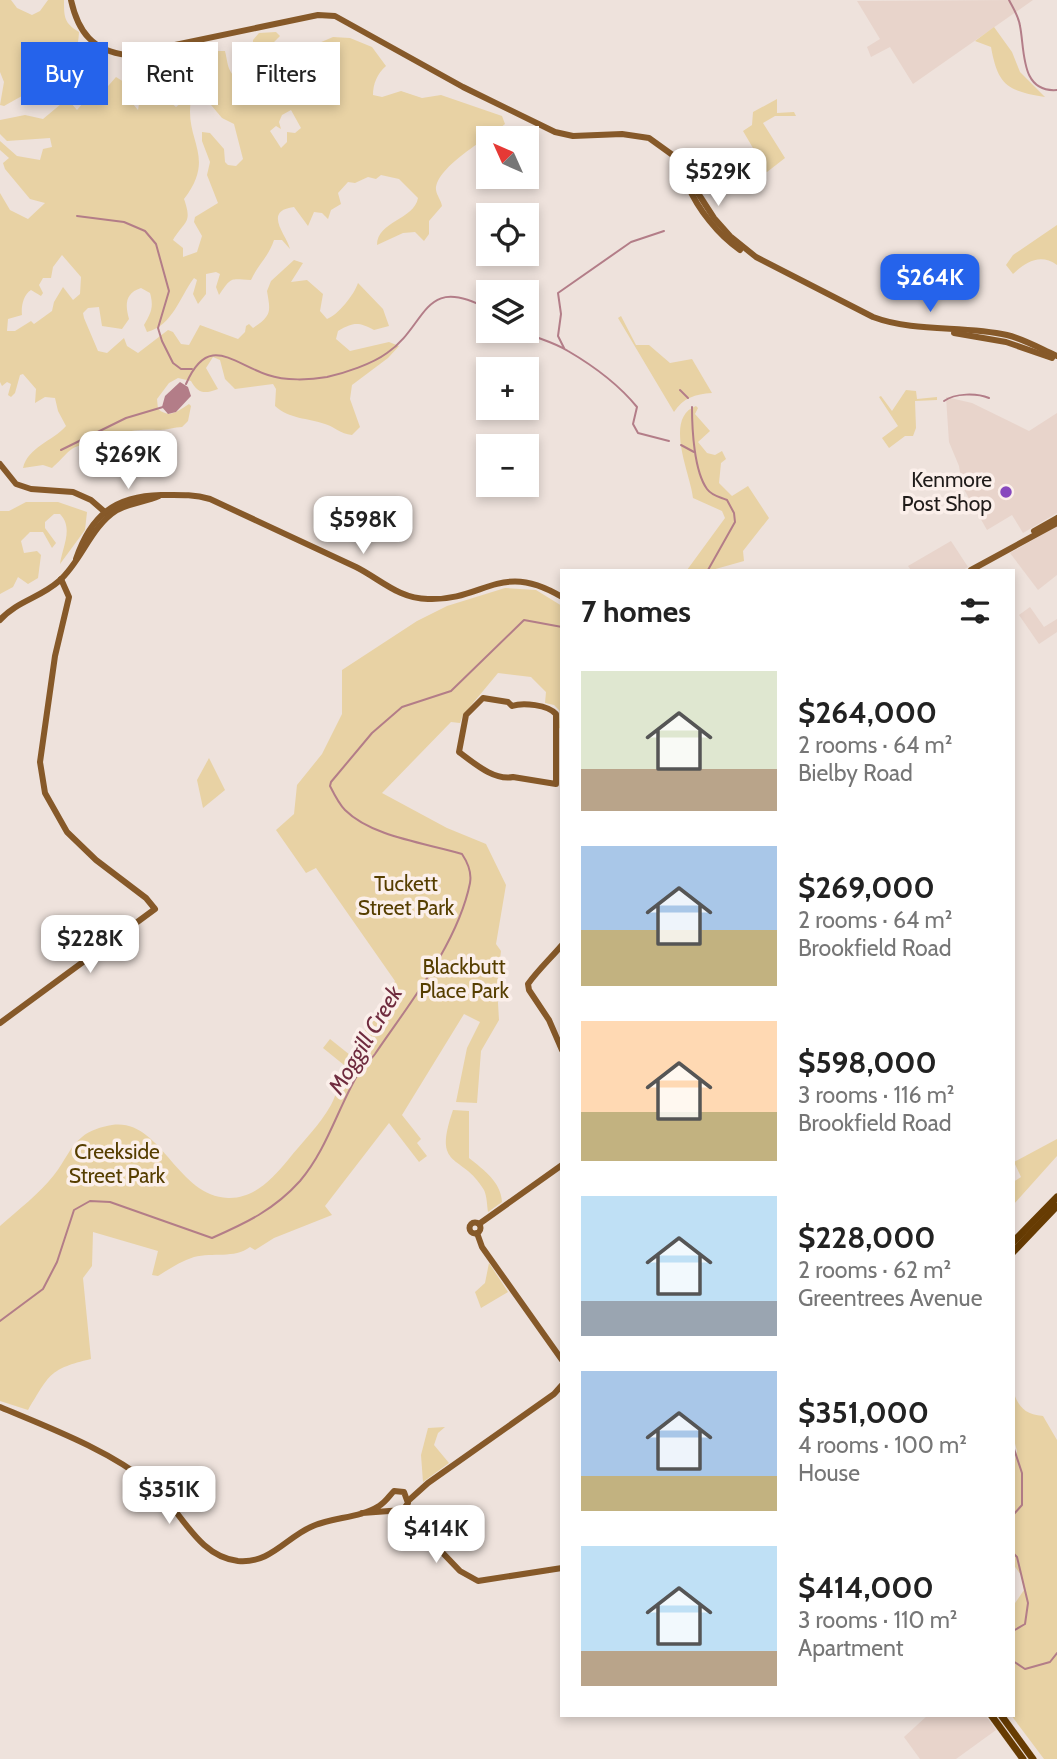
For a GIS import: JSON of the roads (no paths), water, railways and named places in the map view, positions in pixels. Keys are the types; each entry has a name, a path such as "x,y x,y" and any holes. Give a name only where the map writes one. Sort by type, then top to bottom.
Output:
{"main road":[{"path":"1015,1240 1057,1197"},
{"path":"1015,1250 1057,1206"},
{"path":"992,1717 1022,1758"},
{"path":"1002,1717 1033,1759"}],"street":[{"path":"71,0 89,40 104,50 127,55 328,14 352,24 407,57 521,118 555,132 573,136 636,135 649,138 664,150 681,170 696,203 722,235 756,260 779,268 885,321 1006,342 1057,358"},
{"path":"0,464 10,480 22,487 73,492 91,500 107,514"},
{"path":"0,620 11,607 61,579 76,559 90,528 127,499 184,493 209,499 350,565 392,590 414,598 440,599 516,579 540,585 560,596"},
{"path":"973,569 1057,521"},
{"path":"0,1023 155,909 146,898 96,860 67,832 45,793 40,762 55,656 69,597 61,579"},
{"path":"485,698 508,702 512,706 519,704 552,709 556,714 559,784 508,779 479,769 459,752 466,715 485,698"},
{"path":"560,947 528,984 560,1045"},
{"path":"560,1166 479,1224 473,1223 469,1226 470,1232 477,1233 482,1247 560,1357"},
{"path":"0,1407 70,1437 145,1481 164,1498 202,1544 229,1559 250,1561 265,1557 310,1527 362,1513 396,1510 425,1486 551,1397 560,1387"},
{"path":"362,1513 388,1499 394,1491 404,1492 425,1486"},
{"path":"404,1492 414,1523"},
{"path":"388,1499 389,1505 414,1523 460,1571 478,1581 560,1569"}],"waterway":[{"path":"1009,0 1019,23 1026,68 1030,77 1036,85 1057,90"},
{"path":"77,216 124,222 145,231 156,244 169,291 158,328 173,363 181,369 192,369"},
{"path":"564,348 558,336 561,314 558,293 631,242 664,231"},
{"path":"186,384 194,368 203,359 212,356 232,359 268,375 282,378 320,378 350,371 387,353 400,342 428,307 438,300 450,297 476,304"},
{"path":"539,338 563,348 596,369 622,391 637,407 633,424 638,433 669,441"},
{"path":"680,390 688,398"},
{"path":"944,401 954,396 966,395 989,398"},
{"path":"61,450 126,418 163,407"},
{"path":"692,407 699,472 707,489 727,500 734,513 735,522 709,569"},
{"path":"681,445 694,452"},
{"name":"Moggill Creek","path":"0,1321 43,1289 57,1262 74,1210 90,1201 110,1202 212,1238 270,1208 300,1181 318,1156 358,1074 403,1015 444,950 464,906 470,879 469,868 462,854 384,833 356,819 341,805 330,786 331,782 372,733 402,707 451,691 524,620 560,627"},
{"name":"Moggill Creek","path":"1015,1452 1022,1473 1022,1505 1015,1513"},
{"name":"Moggill Creek","path":"1015,1555 1028,1603 1025,1624 1015,1630"},
{"name":"Moggill Creek","path":"1015,1662 1025,1669 1050,1662 1057,1653"}],"place":[{"name":"Kenmore Post Shop","path":"1006,492"}],"park label":[{"name":"Tuckett Street Park","path":"406,896"},
{"name":"Blackbutt Place Park","path":"464,979"},
{"name":"Creekside Street Park","path":"117,1164"}]}
